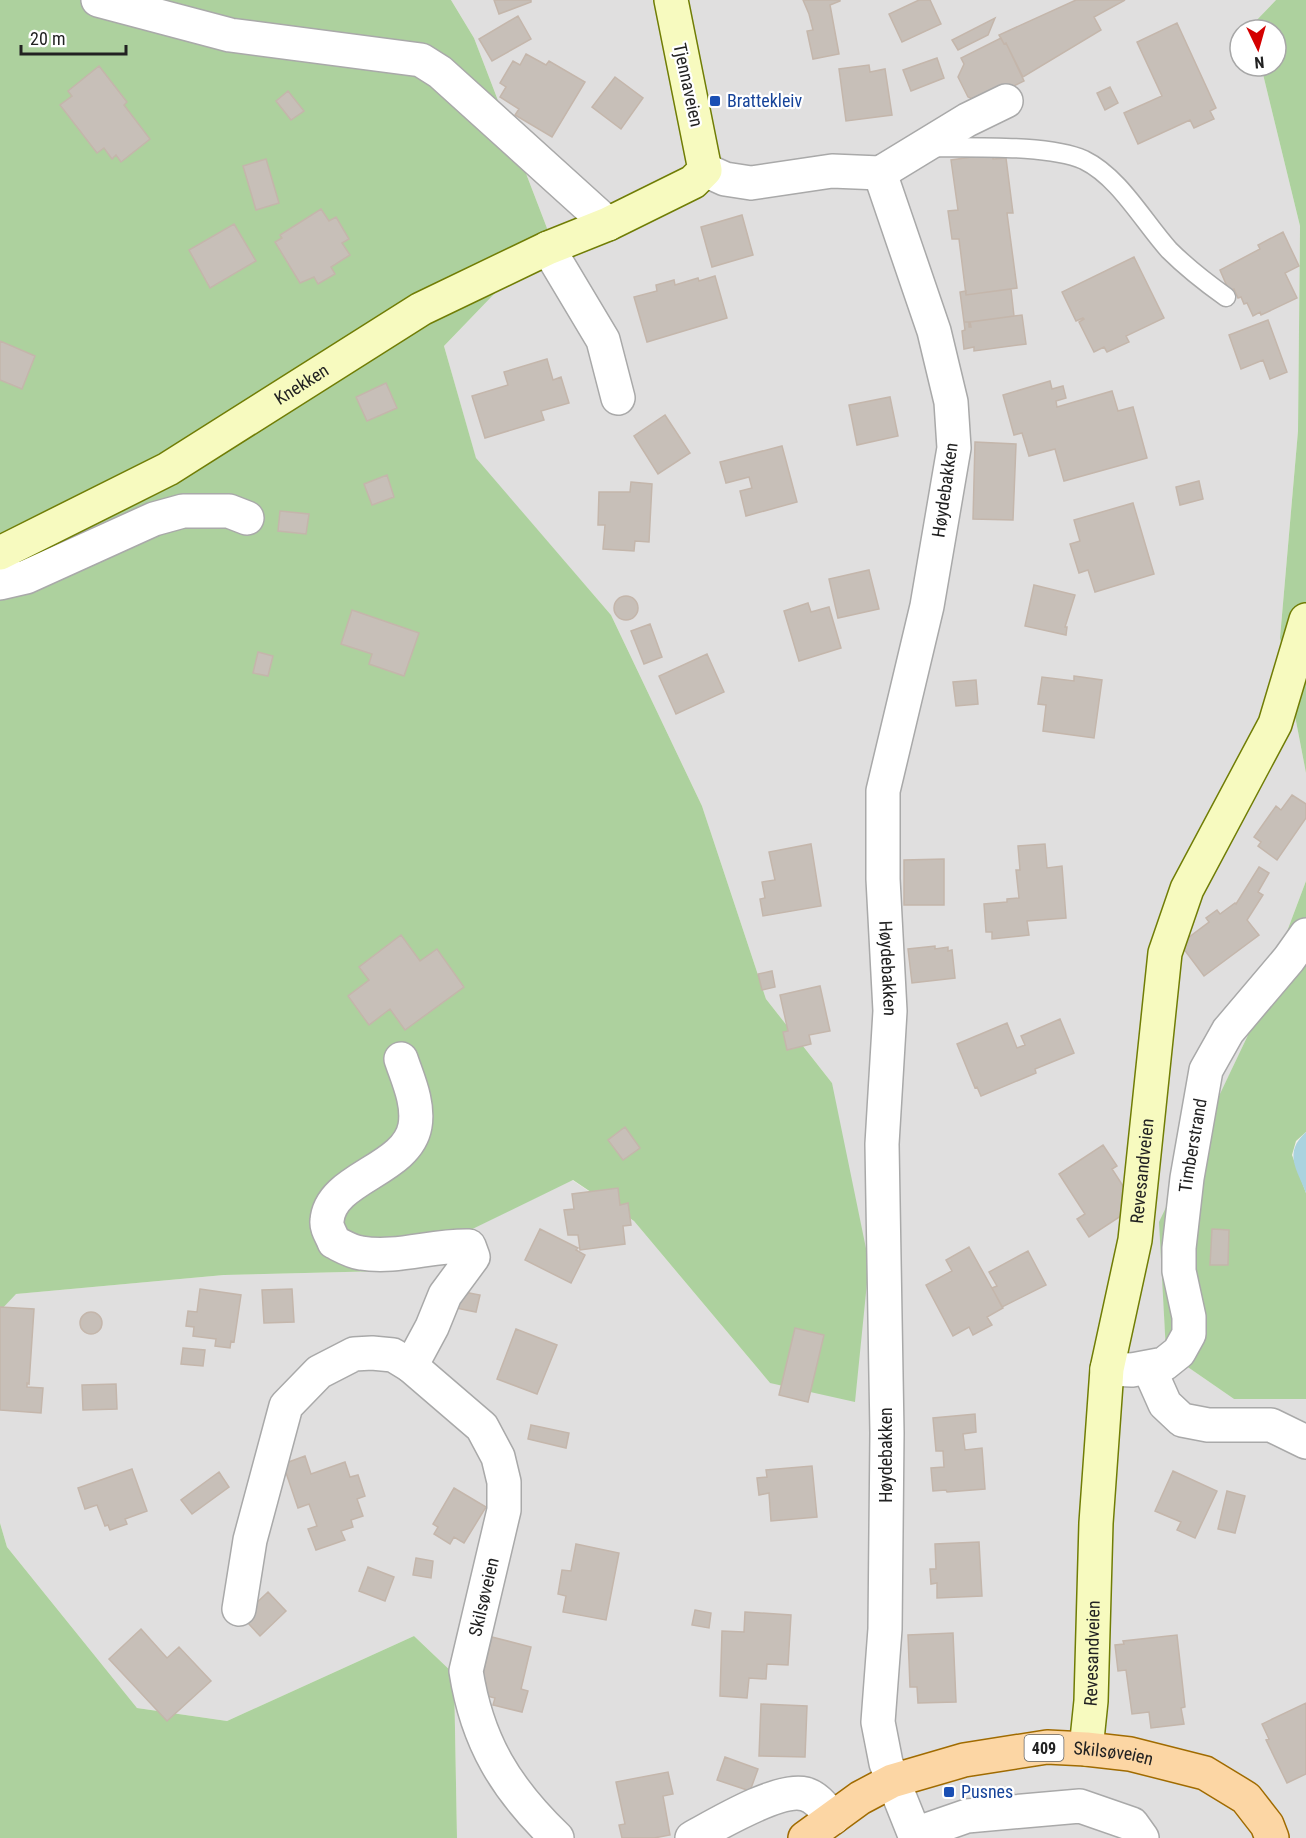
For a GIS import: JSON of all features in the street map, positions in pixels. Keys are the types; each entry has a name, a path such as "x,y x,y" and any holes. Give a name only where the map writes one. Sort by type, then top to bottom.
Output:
{"main road":[{"name":"Tjennaveien","path":"671,0 705,170"},
{"name":"Knekken","path":"0,553 168,469 421,309 548,248 608,224 693,182 705,170"},
{"name":"Revesandveien","path":"1086,1749 1091,1701 1096,1523 1107,1369 1135,1240 1166,953 1187,889 1275,724 1306,620"},
{"name":"Skilsøveien","path":"805,1838 860,1798 892,1781 964,1760 1047,1747 1130,1754 1205,1773 1246,1798 1267,1825 1272,1838"}],"street":[{"path":"98,0 230,35 421,60 440,72 608,224"},
{"path":"705,170 725,179 751,183 832,171 880,174 967,120 1006,101"},
{"name":"Høydebakken","path":"880,174 934,331 951,402 954,448 927,606 883,791 883,879 890,1011 882,1144 887,1433 885,1629 878,1722 892,1781"},
{"path":"548,248 603,340 618,398"},
{"path":"0,583 27,577 154,519 183,511 229,511 247,518"},
{"name":"Timberstrand","path":"1107,1369 1132,1370 1164,1364 1179,1352 1189,1334 1189,1317 1179,1271 1179,1248 1187,1178 1206,1070 1228,1031 1289,959 1306,935"},
{"path":"401,1059 416,1102 415,1126 409,1142 395,1156 340,1195 329,1208 326,1223 334,1242 359,1253 399,1255 450,1246 469,1246 472,1257 446,1295 411,1366"},
{"name":"Skilsøveien","path":"239,1609 250,1540 286,1406 319,1372 354,1354 393,1355 411,1366 482,1427 498,1457 504,1482 504,1510 466,1671 470,1698 489,1749 502,1775 537,1818 557,1838"},
{"path":"1149,1368 1165,1404 1182,1420 1208,1425 1271,1425 1306,1442"},
{"path":"892,1781 915,1836 967,1816 1080,1806 1132,1824 1142,1838"},
{"path":"692,1838 751,1807 785,1795 804,1793 816,1799 833,1818"}],"lane":[{"path":"924,147 1030,150 1067,155 1083,160 1099,169 1113,182 1190,272 1226,297"}],"shaded area":[{"path":"451,0 1276,0 1259,18 1228,18 1228,78 1264,78 1300,226 1298,431 1280,638 1306,773 1306,881 1248,1035 1160,1222 1166,1352 1234,1399 1306,1399 1306,1838 457,1838 454,1674 414,1636 227,1721 137,1708 7,1547 0,1523 0,1311 15,1294 224,1275 386,1271 572,1180 634,1221 770,1383 832,1083 766,999 702,806 611,615 476,459 444,346 550,236 474,38"}],"green space":[{"path":"0,0 451,0 474,38 550,236 444,346 476,458 611,615 702,806 766,999 832,1083 869,1263 855,1402 770,1383 634,1221 573,1180 386,1271 224,1275 16,1294 0,1311"},
{"path":"1276,0 1306,0 1306,773 1280,638 1298,431 1300,226 1264,78 1288,78 1288,18 1259,18"},
{"path":"1306,881 1306,1132 1296,1141 1292,1155 1306,1193 1306,1399 1234,1399 1166,1352 1159,1222 1248,1035"},
{"path":"0,1523 7,1547 137,1708 227,1721 414,1636 454,1674 457,1838 0,1838"}],"water":[{"path":"1306,1132 1306,1193 1296,1169 1294,1154 1295,1147"}],"building":[{"path":"494,0 531,0 531,2 499,14"},
{"path":"803,0 840,0 830,5 839,54 813,59 807,31 813,30"},
{"path":"919,0 930,0 941,24 902,42 889,14"},
{"path":"1076,0 1125,0 1094,17 1101,30 1023,77 1006,43 1004,44 999,35"},
{"path":"518,16 531,39 492,61 479,39"},
{"path":"995,18 988,35 958,50 952,40"},
{"path":"1177,23 1216,108 1210,111 1214,119 1194,128 1190,120 1138,144 1124,113 1162,96 1137,42"},
{"path":"1001,38 1004,44 1006,43 1024,81 980,102 968,97 958,77 964,64 961,58"},
{"path":"526,54 546,65 549,61 585,82 552,137 515,115 519,109 500,97 506,87 500,83 513,61 520,65"},
{"path":"937,58 944,78 911,91 903,70"},
{"path":"869,65 870,72 885,69 892,115 846,121 839,69"},
{"path":"99,66 127,102 124,105 150,139 121,162 116,155 112,159 104,148 97,153 60,105 72,96 68,91"},
{"path":"615,77 643,98 621,129 592,107"},
{"path":"1110,87 1118,103 1105,110 1097,93"},
{"path":"288,91 304,111 291,120 276,101"},
{"path":"993,154 993,159 1006,158 1013,213 1007,213 1017,288 966,295 959,239 952,239 948,211 958,210 951,160"},
{"path":"266,159 279,203 256,210 243,166"},
{"path":"321,209 329,221 336,217 349,239 342,243 350,255 331,267 335,274 318,284 314,277 300,283 275,242 282,238 280,235"},
{"path":"742,215 753,255 712,267 701,227"},
{"path":"234,224 256,261 210,288 189,250"},
{"path":"1283,232 1299,266 1285,273 1297,298 1261,315 1260,312 1253,316 1247,303 1244,304 1241,297 1238,298 1234,289 1229,291 1220,270 1260,249 1258,245"},
{"path":"1134,257 1164,318 1126,336 1129,342 1107,352 1104,347 1094,352 1079,322 1084,319 1076,321 1062,292"},
{"path":"715,276 727,318 647,342 634,297 657,291 656,285 674,280 675,285"},
{"path":"1011,289 1014,316 970,322 971,327 969,327 969,322 964,322 960,292 966,291 966,295"},
{"path":"1022,315 1026,344 974,351 974,347 964,349 962,331 965,330 964,322 969,322 969,327 971,327 970,322"},
{"path":"1268,320 1287,372 1270,379 1263,360 1241,369 1229,335"},
{"path":"0,341 35,356 22,389 0,380"},
{"path":"547,359 553,380 561,377 569,403 541,411 544,420 485,438 472,396 508,385 504,372"},
{"path":"1050,381 1052,389 1063,386 1066,398 1056,401 1057,407 1112,391 1118,411 1133,407 1147,458 1064,481 1055,449 1029,456 1022,433 1014,435 1003,395"},
{"path":"386,383 397,408 367,421 356,397"},
{"path":"890,397 898,436 857,445 849,405"},
{"path":"665,415 690,453 658,474 634,436"},
{"path":"975,442 1016,444 1013,520 973,519"},
{"path":"782,446 797,502 746,516 740,491 752,488 749,477 726,483 720,462"},
{"path":"387,475 394,497 372,505 364,484"},
{"path":"1199,481 1203,499 1180,505 1176,487"},
{"path":"631,482 652,484 649,542 635,541 634,551 603,549 605,525 598,525 599,492 630,492"},
{"path":"1133,503 1154,574 1095,592 1088,570 1079,573 1070,544 1080,541 1074,520"},
{"path":"280,511 309,514 306,534 278,531"},
{"path":"869,570 879,609 838,618 829,579"},
{"path":"1034,585 1075,595 1065,627 1067,627 1066,635 1025,626"},
{"path":"626,596 635,599 638,608 635,617 626,620 617,617 614,608 617,599"},
{"path":"808,603 811,612 829,607 841,648 799,661 784,611"},
{"path":"352,610 419,633 404,676 369,664 372,654 341,644"},
{"path":"650,624 662,657 644,664 631,631"},
{"path":"258,652 273,656 268,676 253,673"},
{"path":"707,654 724,692 676,714 659,676"},
{"path":"1074,676 1102,680 1094,738 1043,731 1046,705 1038,704 1042,677 1074,681"},
{"path":"976,680 978,704 956,706 953,682"},
{"path":"1292,795 1306,804 1306,818 1277,860 1258,846 1261,842 1254,837 1276,806 1281,810"},
{"path":"811,844 821,906 763,916 760,899 765,898 762,882 775,880 769,852"},
{"path":"1045,844 1047,868 1062,866 1066,918 1027,921 1029,935 992,939 992,932 986,932 984,904 1007,902 1007,899 1019,898 1016,870 1020,870 1018,846"},
{"path":"944,859 944,905 904,905 904,860"},
{"path":"1259,867 1269,873 1258,892 1263,895 1247,920 1259,935 1204,976 1180,944 1209,922 1206,918 1217,910 1220,914 1236,904"},
{"path":"401,935 420,961 437,949 464,987 405,1030 390,1009 369,1025 348,996 369,980 359,967"},
{"path":"935,946 935,949 948,947 948,951 952,950 955,978 912,983 908,949"},
{"path":"772,971 775,987 762,990 758,974"},
{"path":"820,986 830,1031 809,1035 811,1044 787,1050 783,1032 788,1031 780,995"},
{"path":"1060,1019 1074,1053 1035,1069 1036,1073 981,1096 977,1087 975,1088 957,1044 1007,1023 1017,1048 1025,1045 1021,1036"},
{"path":"625,1127 640,1148 623,1160 608,1140"},
{"path":"1103,1145 1117,1166 1112,1169 1136,1206 1089,1237 1077,1219 1085,1214 1059,1174"},
{"path":"618,1188 620,1205 628,1203 631,1225 623,1226 625,1244 580,1250 578,1235 568,1235 564,1210 574,1209 572,1194"},
{"path":"540,1229 578,1248 576,1250 585,1255 571,1283 525,1260"},
{"path":"1212,1229 1229,1230 1228,1265 1210,1265"},
{"path":"969,1247 1003,1308 987,1317 992,1325 973,1335 969,1327 953,1336 926,1285 952,1271 946,1260"},
{"path":"1028,1251 1046,1285 1002,1307 992,1288 997,1286 989,1272"},
{"path":"200,1289 241,1295 234,1342 231,1341 230,1348 215,1346 216,1339 193,1336 194,1327 186,1326 188,1311 197,1312"},
{"path":"292,1289 294,1322 264,1323 262,1290"},
{"path":"459,1291 480,1295 476,1312 456,1308"},
{"path":"0,1307 34,1309 27,1387 43,1388 41,1413 0,1410"},
{"path":"91,1312 99,1315 102,1323 99,1331 91,1334 83,1331 80,1323 83,1315"},
{"path":"795,1328 824,1335 808,1402 779,1395"},
{"path":"516,1329 557,1345 537,1394 497,1379"},
{"path":"183,1348 205,1350 203,1366 181,1364"},
{"path":"116,1384 117,1409 83,1410 82,1385"},
{"path":"975,1414 976,1432 963,1434 965,1450 982,1448 985,1489 933,1491 931,1468 944,1467 943,1451 936,1451 933,1418"},
{"path":"531,1425 569,1433 566,1448 528,1439"},
{"path":"305,1456 311,1474 345,1462 350,1477 358,1475 365,1496 357,1499 363,1516 351,1520 353,1527 341,1531 345,1540 316,1550 308,1529 317,1526 309,1504 298,1508 283,1464"},
{"path":"812,1466 817,1517 771,1521 769,1493 759,1495 757,1478 767,1477 766,1470"},
{"path":"132,1469 147,1511 125,1519 127,1524 110,1530 108,1525 105,1526 97,1505 85,1509 78,1488"},
{"path":"1173,1471 1217,1491 1195,1538 1177,1530 1181,1522 1155,1511"},
{"path":"219,1472 229,1487 192,1514 181,1500"},
{"path":"454,1488 486,1507 464,1543 454,1537 450,1544 434,1534 438,1527 433,1524"},
{"path":"1227,1491 1245,1496 1235,1533 1218,1529"},
{"path":"979,1542 982,1596 937,1598 937,1583 931,1584 930,1569 936,1569 935,1544"},
{"path":"576,1544 619,1553 606,1620 563,1612 566,1596 558,1594 562,1570 571,1571"},
{"path":"416,1558 433,1561 431,1578 413,1575"},
{"path":"368,1567 394,1577 385,1601 359,1591"},
{"path":"268,1592 286,1611 260,1636 247,1622 247,1612"},
{"path":"695,1610 711,1613 709,1628 692,1625"},
{"path":"745,1612 791,1615 788,1665 767,1664 766,1679 749,1678 747,1698 720,1696 722,1631 744,1632"},
{"path":"141,1629 167,1658 179,1647 211,1681 167,1721 109,1659"},
{"path":"953,1633 956,1702 918,1703 917,1687 910,1687 908,1635"},
{"path":"1177,1635 1185,1707 1181,1708 1184,1724 1151,1728 1149,1712 1132,1714 1126,1670 1118,1671 1115,1645 1124,1644 1123,1641"},
{"path":"492,1637 531,1647 521,1689 528,1691 522,1712 493,1705 495,1698 483,1695 486,1683 481,1682"},
{"path":"1306,1703 1306,1774 1287,1783 1266,1740 1269,1739 1262,1724"},
{"path":"761,1704 807,1706 805,1757 759,1756"},
{"path":"725,1757 758,1769 750,1791 717,1780"},
{"path":"668,1772 673,1794 663,1796 670,1835 654,1838 622,1838 619,1825 625,1824 616,1782"}],"place":[{"name":"Brattekleiv","path":"715,101"},
{"name":"Pusnes","path":"949,1792"}]}
